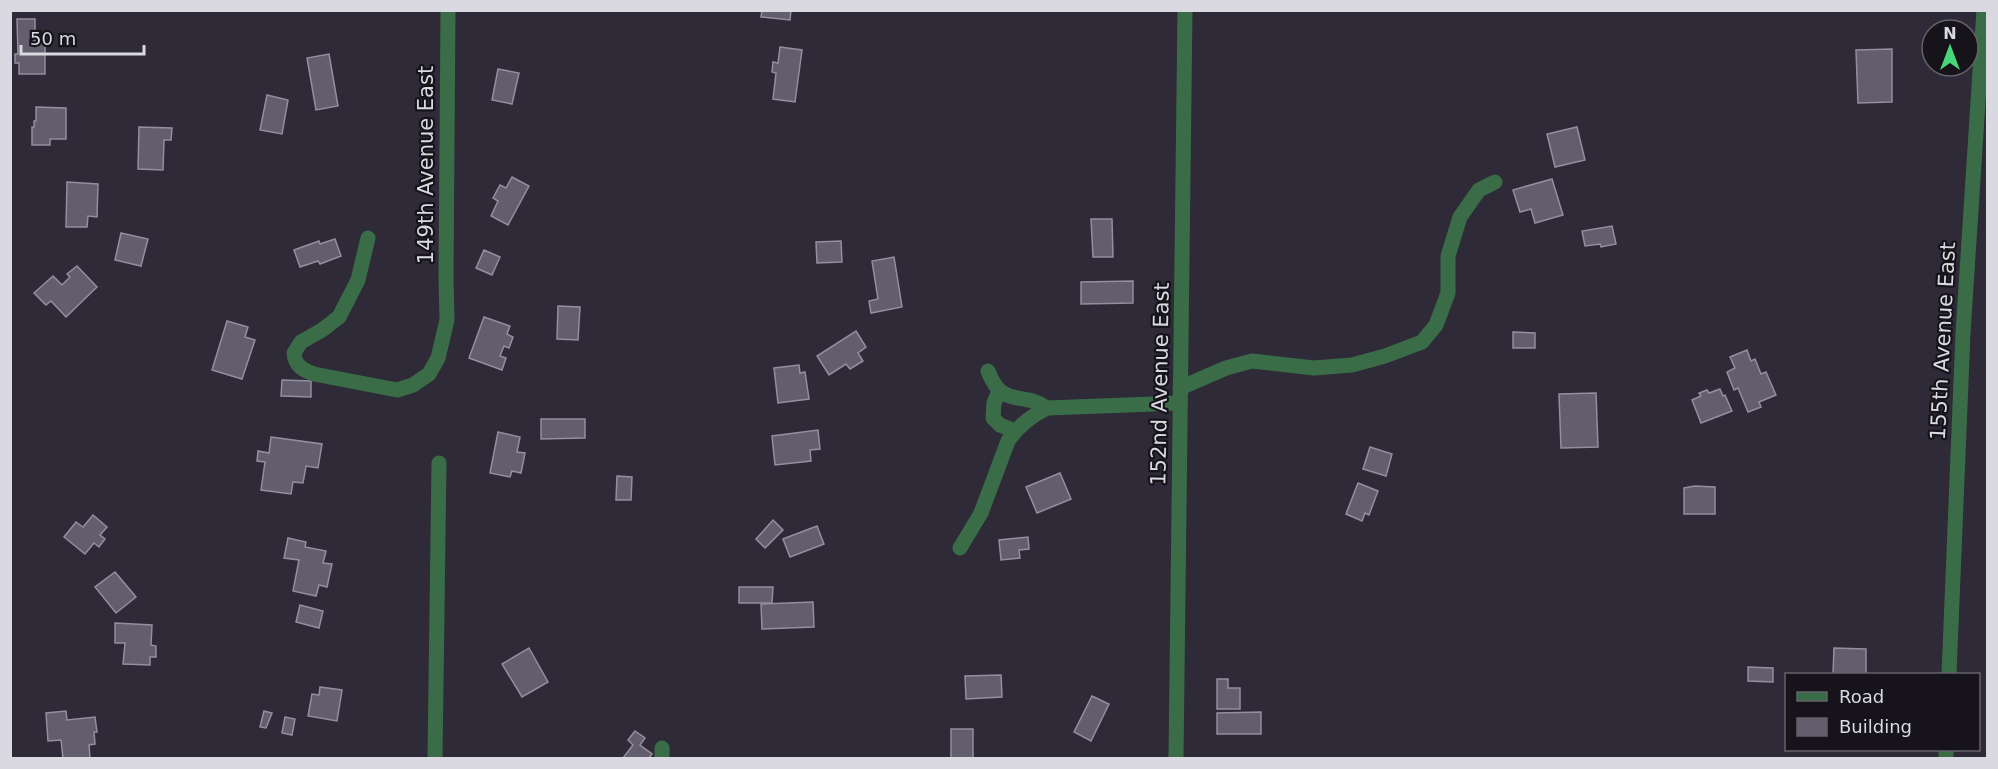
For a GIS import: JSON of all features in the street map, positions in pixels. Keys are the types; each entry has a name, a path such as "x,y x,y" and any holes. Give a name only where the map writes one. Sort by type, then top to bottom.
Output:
{"street":[{"name":"149th Avenue East","path":"368,238 358,280 339,317 302,342 294,352 294,358 302,370 314,374 397,390 413,385 429,374 438,358 447,320 448,10"},
{"name":"152nd Avenue East","path":"1176,759 1185,10"},
{"name":"155th Avenue East","path":"1949,673 1964,321 1984,10"},
{"path":"960,548 981,513 1000,460 1015,431 1047,408 1180,395 1226,368 1252,361 1314,368 1352,365 1422,342 1436,325 1448,292 1448,256 1460,217 1479,190 1495,182"},
{"path":"988,371 993,384 999,391 1011,398 1038,402 1047,408"},
{"path":"999,391 994,403 993,418 1000,425 1015,431"},
{"path":"435,759 439,463"}],"building":[{"path":"762,10 791,10 790,20 761,17"},
{"path":"17,19 35,19 35,42 45,42 45,74 19,74 19,63 15,63 15,54 18,54"},
{"path":"780,47 802,50 795,102 773,99 776,73 772,72 773,62 778,63"},
{"path":"1892,49 1892,102 1858,103 1856,50"},
{"path":"329,54 338,106 316,110 307,58"},
{"path":"498,69 519,73 512,104 492,100"},
{"path":"267,95 288,100 282,134 260,130"},
{"path":"36,107 66,108 66,139 50,139 50,145 32,145 32,127 36,121"},
{"path":"139,127 172,128 171,140 164,140 163,170 138,169"},
{"path":"1577,127 1585,160 1555,167 1547,134"},
{"path":"512,177 529,186 508,225 491,216 498,201 493,198 500,185 506,188"},
{"path":"1552,179 1563,215 1535,223 1531,209 1520,212 1513,190"},
{"path":"67,182 98,184 97,217 88,216 87,227 66,227"},
{"path":"1091,219 1112,219 1113,257 1093,257"},
{"path":"1612,226 1616,244 1601,247 1600,244 1585,246 1582,231"},
{"path":"121,233 148,239 141,266 115,260"},
{"path":"335,239 341,256 320,264 318,261 300,267 294,250 319,241 320,244"},
{"path":"841,241 842,262 817,263 816,242"},
{"path":"484,250 500,257 492,275 476,268"},
{"path":"894,257 902,307 871,313 869,301 878,299 872,261"},
{"path":"77,266 97,287 66,317 51,301 46,305 34,293 53,276 62,285 70,277 67,274"},
{"path":"1133,281 1133,303 1081,304 1081,282"},
{"path":"558,306 580,307 578,340 557,339"},
{"path":"484,317 510,326 507,334 513,337 509,348 504,346 500,356 506,358 502,370 469,358"},
{"path":"227,321 248,327 245,337 255,340 242,379 212,370"},
{"path":"856,331 866,347 858,353 863,361 850,369 846,364 829,375 817,356"},
{"path":"1513,332 1535,333 1535,348 1513,348"},
{"path":"1747,350 1751,361 1755,359 1761,374 1766,372 1776,395 1759,402 1761,407 1748,412 1738,388 1734,390 1727,372 1735,368 1730,357"},
{"path":"799,365 800,373 805,372 809,399 778,403 774,368"},
{"path":"282,380 311,381 311,397 281,396"},
{"path":"1720,389 1732,411 1701,423 1692,400 1701,396 1699,393 1707,390 1709,393"},
{"path":"1596,393 1598,447 1561,448 1559,394"},
{"path":"541,419 585,419 585,438 541,439"},
{"path":"818,430 820,449 810,450 811,461 775,465 772,436"},
{"path":"498,432 520,437 517,452 525,453 521,473 512,471 510,477 490,473"},
{"path":"271,437 322,444 318,468 306,466 303,483 293,482 291,494 261,490 265,462 257,461 258,451 269,453"},
{"path":"1370,447 1392,454 1386,476 1363,469"},
{"path":"1060,473 1071,499 1037,513 1026,487"},
{"path":"617,476 632,477 631,500 616,500"},
{"path":"1358,483 1378,491 1369,515 1365,513 1362,521 1346,514"},
{"path":"1715,487 1715,514 1684,514 1684,488"},
{"path":"93,515 107,527 100,535 105,539 99,547 94,543 85,554 64,537 76,522 83,527"},
{"path":"773,520 783,530 765,548 756,539"},
{"path":"817,526 824,544 790,557 783,539"},
{"path":"1028,537 1029,549 1019,550 1020,558 1001,560 999,540"},
{"path":"288,538 306,542 305,547 326,551 323,563 332,564 327,587 319,585 316,596 293,591 299,560 284,558"},
{"path":"115,572 136,597 116,613 95,587"},
{"path":"739,587 773,587 772,603 739,603"},
{"path":"813,602 814,627 762,629 761,604"},
{"path":"300,605 323,611 319,628 296,622"},
{"path":"115,623 152,625 151,645 156,646 156,657 150,657 150,665 123,664 125,643 115,643"},
{"path":"529,648 548,682 522,697 502,664"},
{"path":"1834,648 1866,649 1866,673 1833,673"},
{"path":"1748,667 1773,668 1773,682 1748,681"},
{"path":"1001,675 1002,697 966,699 965,676"},
{"path":"1217,679 1228,679 1228,688 1240,688 1240,709 1217,709"},
{"path":"320,687 342,690 337,721 308,716 312,694 319,695"},
{"path":"1092,696 1109,704 1091,741 1074,732"},
{"path":"66,711 67,720 95,717 97,732 94,732 95,744 89,745 90,758 63,758 61,740 48,741 46,713"},
{"path":"264,711 272,713 266,728 260,727"},
{"path":"1261,712 1261,734 1217,734 1217,713"},
{"path":"285,717 295,719 292,735 282,733"},
{"path":"951,729 973,729 973,758 951,758"},
{"path":"635,731 645,738 640,745 652,754 649,758 623,758 633,745 628,740"}]}
